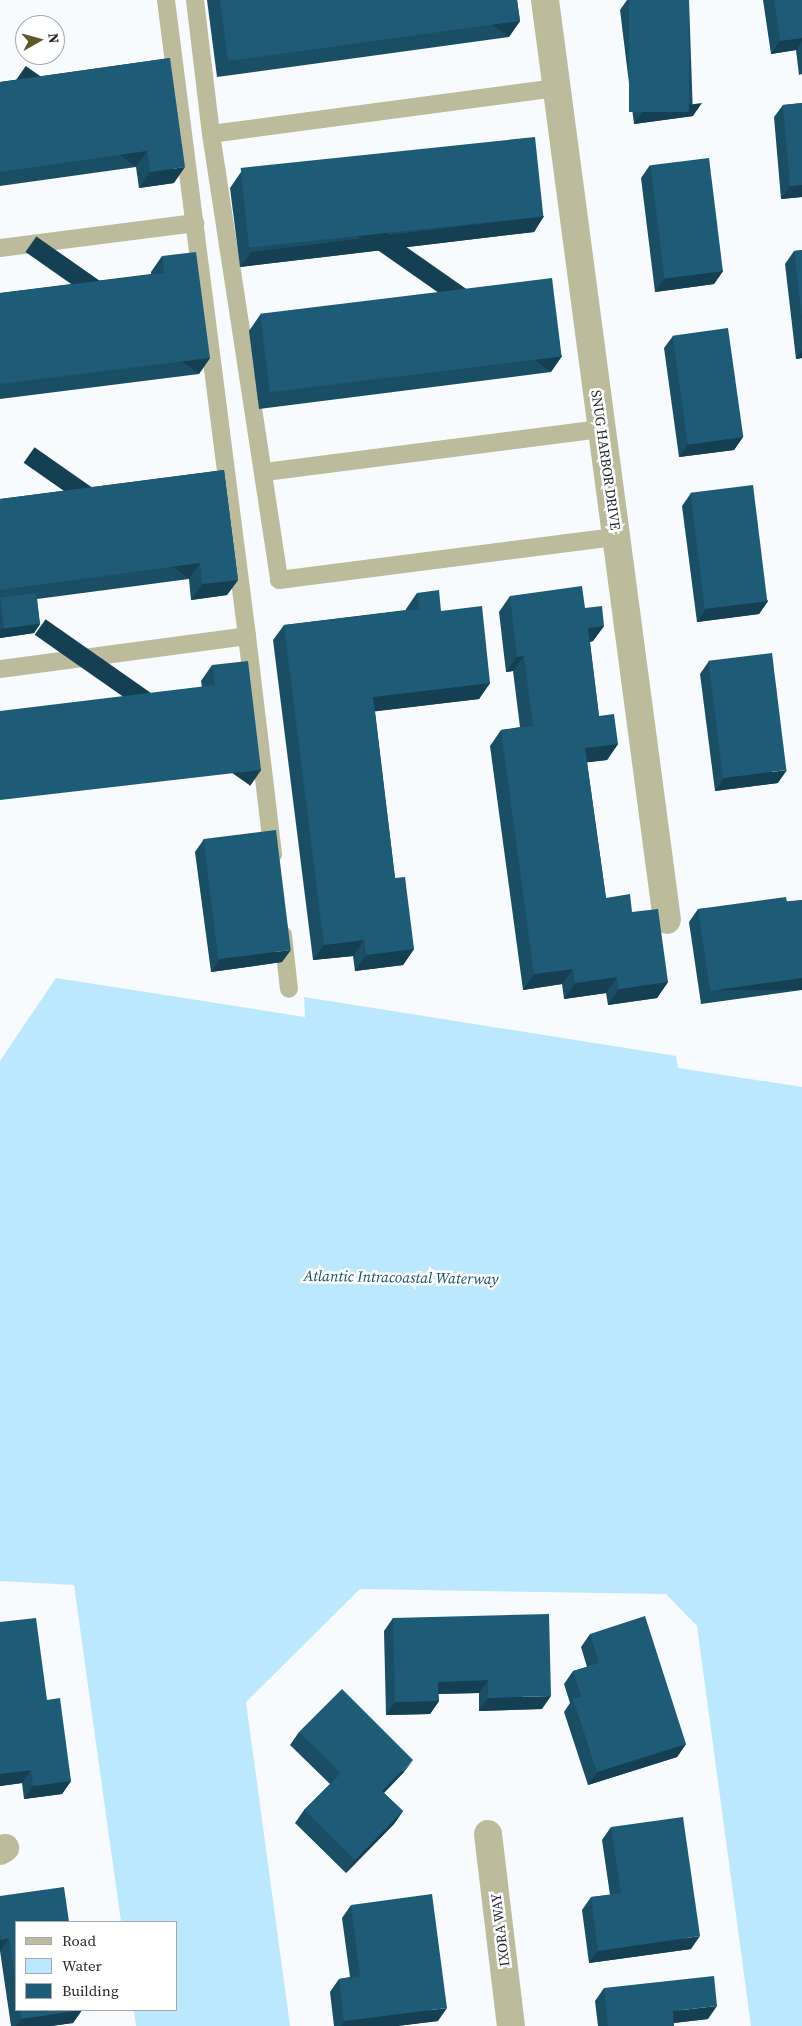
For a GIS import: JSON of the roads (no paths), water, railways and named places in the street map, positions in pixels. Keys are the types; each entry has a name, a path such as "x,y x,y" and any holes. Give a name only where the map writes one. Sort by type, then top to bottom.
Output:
{"street":[{"name":"SNUG HARBOR DRIVE","path":"544,0 667,920"},
{"name":"IXORA WAY","path":"488,1834 511,2026"}],"lane":[{"path":"166,0 276,874"},
{"path":"195,0 211,134 265,472 279,580 616,536"},
{"path":"211,134 556,88"},
{"path":"0,248 195,223"},
{"path":"265,472 602,429"},
{"path":"0,669 247,636"},
{"path":"281,922 289,989"}],"water":[{"name":"Atlantic Intracoastal Waterway","path":"56,978 305,1017 304,997 676,1056 678,1068 802,1087 802,2026 751,2026 697,1626 666,1594 360,1589 246,1702 290,2026 136,2026 134,2011 178,2011 178,1921 121,1921 74,1585 0,1581 0,1061"}]}
